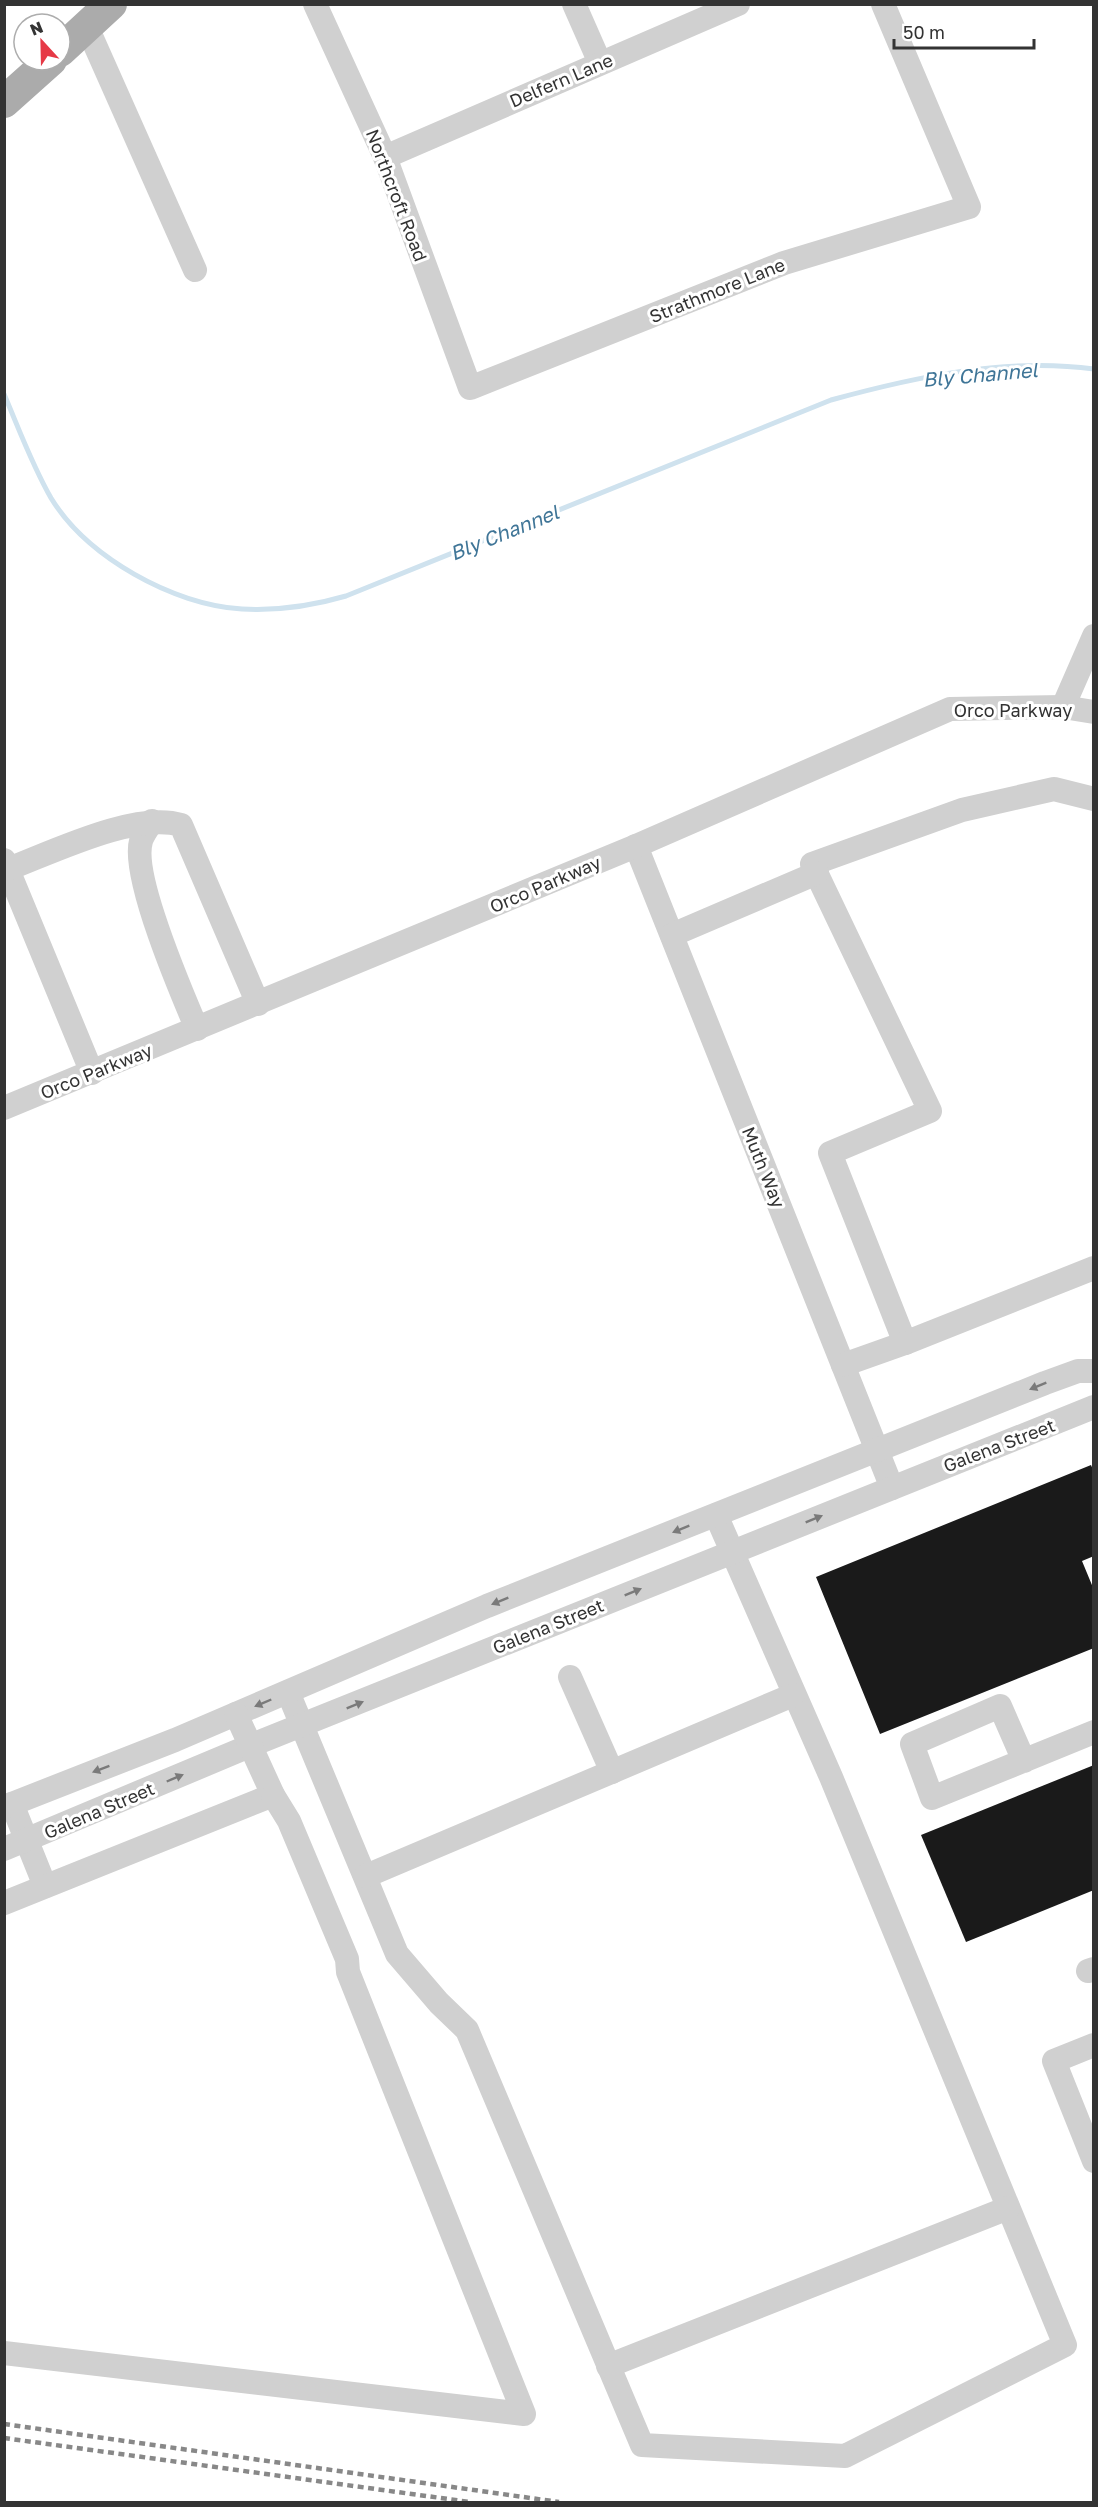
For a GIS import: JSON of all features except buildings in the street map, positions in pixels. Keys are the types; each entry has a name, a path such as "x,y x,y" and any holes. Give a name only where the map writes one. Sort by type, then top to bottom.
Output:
{"main road":[{"path":"72,40 111,4"},
{"path":"4,102 38,72"}],"street":[{"name":"Northcroft Road","path":"315,4 385,157 470,388"},
{"path":"574,4 600,63"},
{"name":"Delfern Lane","path":"385,157 738,4"},
{"name":"Strathmore Lane","path":"470,388 784,263 969,207 883,4"},
{"path":"87,27 195,270"},
{"path":"1063,708 1094,636"},
{"name":"Orco Parkway","path":"4,1108 636,846 950,709 1063,708 1094,712"},
{"path":"905,1343 830,1153 930,1111 812,864 962,810 1054,789 1094,799"},
{"path":"152,821 141,842 141,866 171,970 197,1029"},
{"path":"92,1073 6,865 107,832 152,821 170,821 182,825 258,1004"},
{"name":"Muth Way","path":"636,846 891,1488"},
{"path":"672,936 817,873"},
{"path":"843,1365 905,1343 1094,1268"},
{"name":"Galena Street","path":"8,1805 175,1740 487,1606 1078,1371 1094,1371"},
{"name":"Galena Street","path":"16,1845 252,1746 1094,1407"},
{"path":"288,1692 397,1954 439,2003 467,2030 642,2445 844,2456 1065,2345 831,1777 793,1695 716,1515"},
{"path":"570,1677 612,1772"},
{"path":"366,1876 793,1695"},
{"path":"1024,1761 1000,1706 912,1744 932,1798 1024,1761 1094,1732"},
{"path":"4,2353 524,2414 348,1972 347,1959 289,1821 273,1795 236,1714"},
{"path":"4,1902 273,1795"},
{"path":"8,1805 16,1845 45,1886"},
{"path":"1094,2045 1054,2061 1094,2161"},
{"path":"608,2366 1008,2208"}],"waterway":[{"name":"Bly Channel","path":"4,394 51,498 86,540 109,558 161,588 215,606 269,609 320,603 346,596 831,400 928,377 994,367 1061,366 1094,369"}],"railway":[{"path":"4,2424 559,2502"},
{"path":"4,2438 470,2502"}]}
